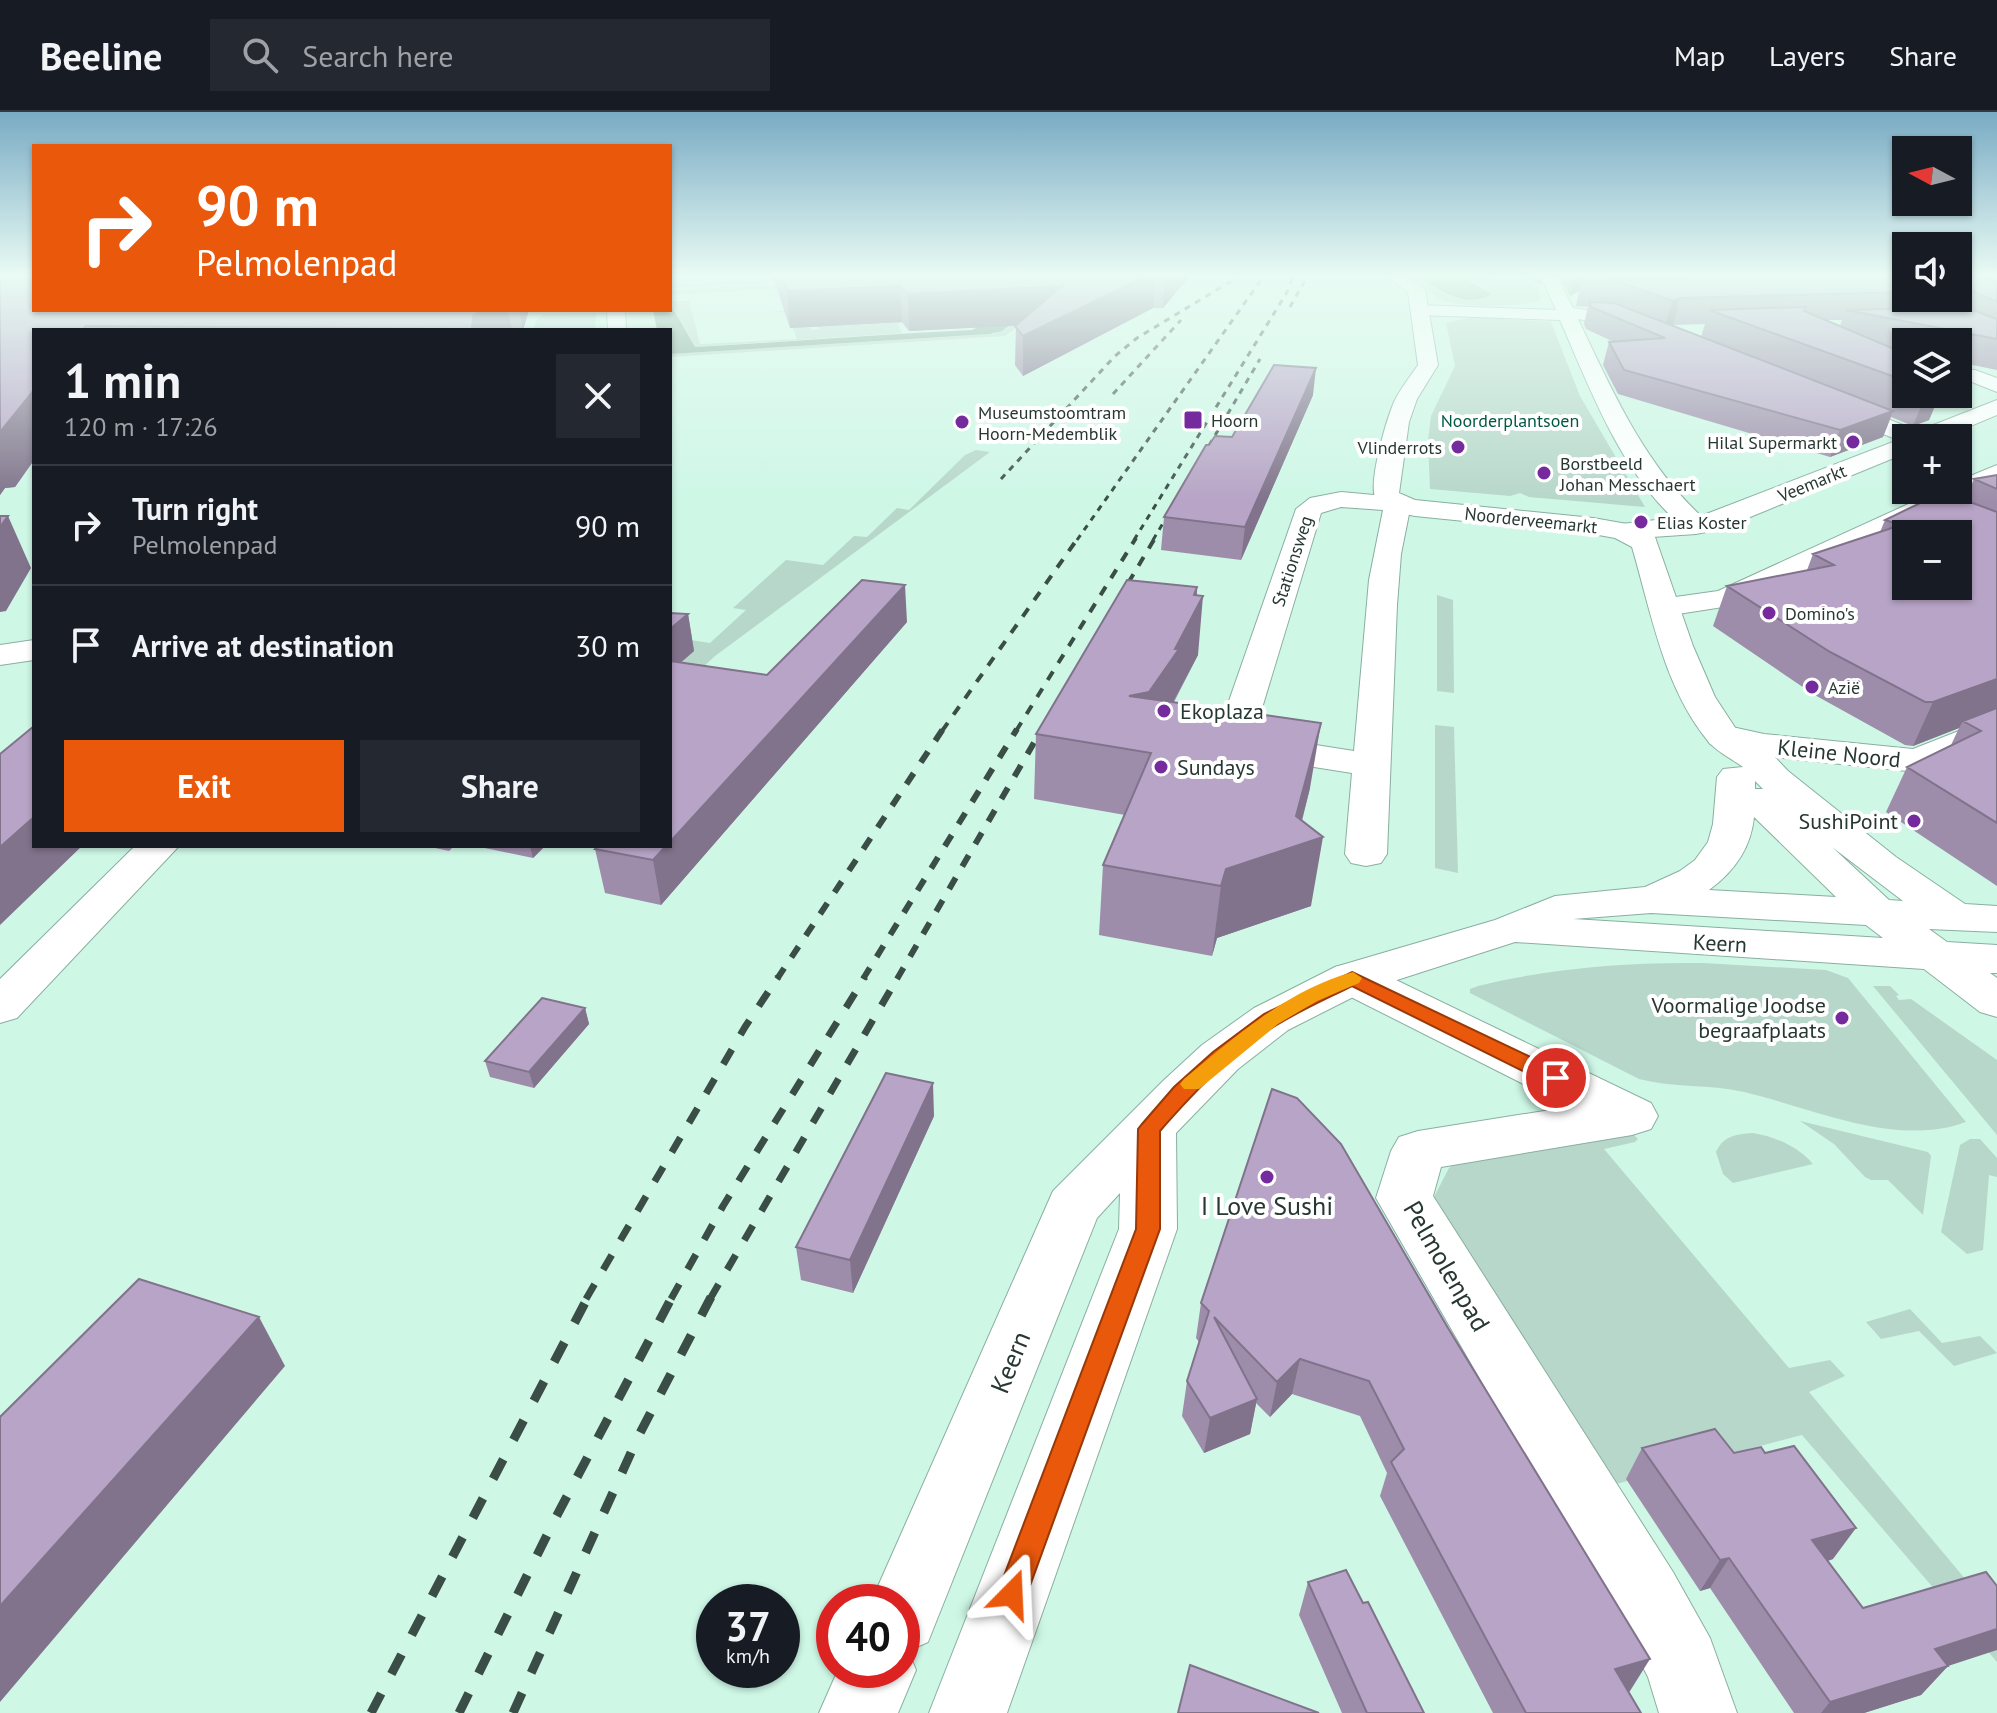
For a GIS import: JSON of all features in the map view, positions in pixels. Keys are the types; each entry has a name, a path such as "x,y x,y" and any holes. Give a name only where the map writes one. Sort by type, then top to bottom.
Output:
{"street":[{"path":"1366,854 1383,575 1387,543 1398,504 1387,496 1385,488 1398,422 1406,399 1428,365 1426,352"},
{"path":"1585,352 1614,415 1661,491 1696,526"},
{"path":"1972,376 1997,386"},
{"path":"1810,396 1892,429"},
{"path":"1956,424 1997,407"},
{"name":"Veemarkt","path":"1623,531 1696,526 1892,450"},
{"path":"1972,461 1997,472"},
{"path":"1665,607 1725,599 1997,472"},
{"name":"Stationsweg","path":"1371,765 1276,750 1250,740 1241,718 1309,509 1322,501 1347,499 1398,504"},
{"name":"Noorderveemarkt","path":"1398,504 1623,531 1645,543 1698,697 1723,736 1757,760 1774,779 1961,930"},
{"path":"1919,510 1943,520"},
{"path":"0,640 32,636"},
{"path":"0,655 32,650"},
{"name":"Kleine Noord","path":"1723,736 1764,745 1917,761 1997,727"},
{"name":"Noorderveemarkt","path":"1723,736 1720,751 1736,777 1877,912 1961,930"},
{"name":"Noorderveemarkt","path":"1651,900 1683,888 1705,873 1727,849 1734,827 1736,777"},
{"path":"0,1007 156,848"},
{"name":"Keern","path":"915,1584 1073,1207 1182,1093 1220,1057 1271,1019 1352,978 1462,942 1510,930 1570,905 1651,900 1877,912"},
{"name":"Keern","path":"1510,930 1961,930 1997,959"},
{"path":"1961,930 1997,944"},
{"path":"1961,930 1997,1001"},
{"name":"Pelmolenpad","path":"1352,978 1632,1116 1418,1151 1404,1198 1647,1598 1683,1665 1698,1713"},
{"path":"968,1713 1148,1229 1149,1129"},
{"path":"858,1713 870,1688"}],"green space":[{"path":"707,352 754,352 672,357 672,354"},
{"name":"Noorderplantsoen","path":"1452,352 1563,352 1580,396 1645,507 1529,497 1520,493 1510,496 1430,489 1428,440 1431,416 1455,366"},
{"path":"976,450 990,452 715,656 672,696 672,637 710,643 746,610 733,608 786,560 823,565 854,536 867,537 897,508 909,510 965,455"},
{"path":"1437,595 1453,600 1454,693 1437,691"},
{"path":"1435,725 1454,727 1458,873 1435,868"},
{"path":"1703,963 1826,970 1848,978 1966,1122 1939,1129 1911,1131 1883,1128 1744,1092 1639,1079 1470,993 1470,989 1478,986 1562,971 1618,965"},
{"path":"1873,986 1890,986 1899,995 1896,996 1899,1000 1911,999 1997,1060 1997,1135"},
{"path":"1800,1121 1928,1152 1931,1156 1923,1215 1888,1180 1865,1177 1834,1144"},
{"path":"1631,1132 1638,1139 1635,1142 1604,1149 1789,1368 1830,1360 1845,1376 1809,1392 1997,1617 1997,1662 1802,1435 1616,1484 1434,1197 1454,1164"},
{"path":"1753,1133 1786,1143 1813,1164 1733,1183 1723,1174 1716,1152 1722,1142 1731,1137"},
{"path":"1970,1139 1980,1139 1997,1158 1997,1177 1989,1175 1983,1250 1967,1254 1941,1232 1960,1145"},
{"path":"1910,1309 1942,1343 1980,1336 1997,1353 1954,1366 1919,1331 1881,1339 1866,1322"}],"building":[{"path":"0,352 32,352 32,392 0,432"},
{"path":"1614,352 1740,352 1893,411 1840,430 1624,370"},
{"path":"1825,352 1892,352 1892,376"},
{"path":"1274,365 1316,368 1245,527 1164,517 1206,445 1215,436 1232,437"},
{"path":"1997,475 1997,489 1974,479"},
{"path":"1972,503 1997,512 1997,679 1933,702 1925,702 1830,652 1727,586 1834,565 1813,554 1892,528 1892,600 1972,600 1972,520 1885,520 1918,504"},
{"path":"0,516 8,516 0,527"},
{"path":"862,580 905,585 672,840 672,661 767,675"},
{"path":"1127,580 1197,587 1194,595 1203,596 1175,649 1179,649 1149,692 1129,696 1321,723 1296,816 1323,837 1226,869 1221,886 1103,865 1151,753 1036,734"},
{"path":"672,613 688,614 672,627"},
{"path":"1997,708 1997,823 1907,767 1981,731 1963,721"},
{"path":"32,728 32,819 0,847 0,754"},
{"path":"596,848 664,848 653,860"},
{"path":"542,998 585,1008 529,1072 485,1061"},
{"path":"886,1073 933,1083 850,1260 796,1247"},
{"path":"1272,1089 1297,1098 1341,1144 1448,1328 1650,1659 1615,1669 1641,1713 1526,1713 1391,1462 1404,1449 1369,1381 1300,1359 1277,1382 1214,1317 1257,1399 1210,1418 1187,1381 1209,1311 1201,1303"},
{"path":"139,1279 259,1317 0,1606 0,1417"},
{"path":"1715,1429 1734,1453 1761,1447 1765,1453 1794,1446 1856,1528 1812,1540 1863,1608 1986,1572 1997,1586 1997,1629 1935,1649 1948,1666 1830,1702 1729,1558 1720,1560 1642,1448"},
{"path":"1346,1570 1363,1603 1368,1602 1424,1713 1367,1713 1308,1582"},
{"path":"1190,1665 1319,1713 1178,1713"}],"railway":[{"path":"1001,479 1120,352"},
{"path":"1113,394 1152,352"},
{"path":"1077,540 1210,352"},
{"path":"1134,540 1250,352"},
{"path":"1197,466 1260,359"},
{"path":"1153,540 1175,503"},
{"path":"942,731 1078,538"},
{"path":"1016,731 1136,538"},
{"path":"1118,600 1155,538"},
{"path":"1041,731 1047,721"},
{"path":"777,979 943,729"},
{"path":"863,979 1017,729"},
{"path":"897,979 1042,729"},
{"path":"586,1299 745,1027 778,977"},
{"path":"671,1299 723,1206 865,977"},
{"path":"710,1299 898,977"},
{"path":"371,1713 588,1297"},
{"path":"459,1713 554,1521 672,1297"},
{"path":"513,1713 639,1435 711,1297"}],"slow traffic":[{"path":"1191,1084 1220,1057 1271,1019 1353,978"}],"place":[{"name":"Hoorn","path":"1193,420"},
{"name":"Museumstoomtram Hoorn-Medemblik","path":"962,422"},
{"name":"Hilal Supermarkt","path":"1853,442"},
{"name":"Vlinderrots","path":"1458,447"},
{"name":"Borstbeeld Johan Messchaert","path":"1544,473"},
{"name":"Elias Koster","path":"1641,522"},
{"name":"Domino's","path":"1769,613"},
{"name":"Azië","path":"1812,687"},
{"name":"Ekoplaza","path":"1164,711"},
{"name":"Sundays","path":"1161,767"},
{"name":"SushiPoint","path":"1914,821"},
{"name":"Voormalige Joodse begraafplaats","path":"1842,1018"},
{"name":"I Love Sushi","path":"1267,1177"}],"route":[{"path":"1012,1594 1148,1229 1149,1129 1182,1093 1220,1057 1271,1019 1352,978 1556,1078"}]}
